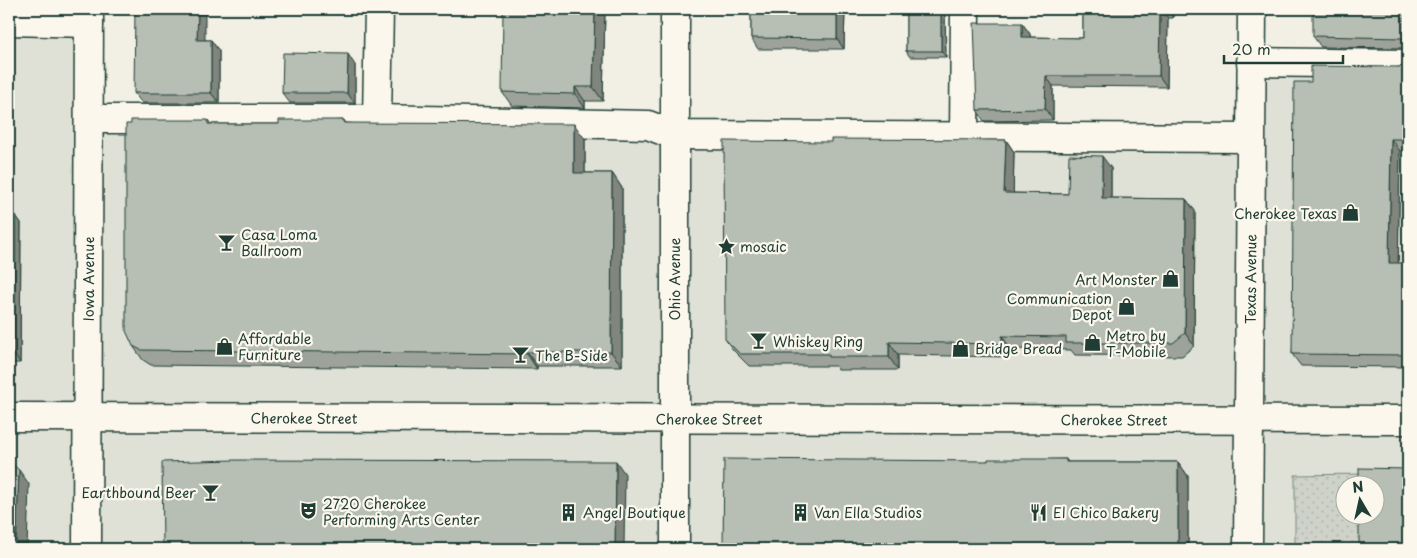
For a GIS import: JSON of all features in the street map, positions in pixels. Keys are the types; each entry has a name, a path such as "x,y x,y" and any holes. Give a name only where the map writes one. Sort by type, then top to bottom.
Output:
{"street":[{"path":"377,119 378,9"},
{"name":"Ohio Avenue","path":"674,549 675,9"},
{"path":"964,9 964,136"},
{"name":"Texas Avenue","path":"1248,549 1252,9"},
{"path":"9,21 89,16"},
{"name":"Iowa Avenue","path":"87,549 89,16"},
{"path":"1251,62 1408,64"},
{"path":"89,119 377,119 648,125 674,135 1250,138"},
{"name":"Cherokee Street","path":"9,417 1408,420"}],"shaded area":[{"path":"9,9 89,9 89,119 1250,138 1251,62 1408,64 1408,549 9,549"},
{"path":"1363,474 1363,476 1334,476 1334,526 1363,526 1363,549 1295,549 1295,475"}],"building":[{"path":"135,9 198,9 197,40 211,40 211,93 134,93"},
{"path":"503,9 595,9 593,87 575,87 575,94 502,92"},
{"path":"751,9 837,9 837,39 751,38"},
{"path":"906,9 941,9 941,51 906,51"},
{"path":"1083,9 1160,9 1159,76 1046,76 1045,109 977,110 974,23 1022,23 1022,37 1083,38"},
{"path":"1313,9 1408,9 1408,40 1401,38 1313,36"},
{"path":"283,53 348,54 347,93 282,93"},
{"name":"Cherokee Texas","path":"1408,63 1408,139 1391,139 1389,263 1408,263 1408,355 1292,354 1294,82 1311,82 1311,66 1399,67"},
{"path":"131,120 208,120 208,124 279,124 279,120 344,120 344,123 574,124 574,173 612,173 611,352 527,352 527,354 141,350 133,346 126,331 126,124 131,124"},
{"path":"831,139 1006,140 1004,193 1068,194 1069,155 1102,156 1102,198 1186,199 1185,333 1173,343 1066,343 1066,337 1002,336 1002,344 889,342 889,357 829,357 829,354 740,354 725,339 724,141 831,142"},
{"path":"9,207 10,207 9,347"},
{"path":"724,459 988,461 988,459 1066,459 1066,462 1178,462 1178,549 723,549"},
{"path":"234,460 616,461 615,549 163,549 162,462"},
{"path":"9,461 19,470 16,549 9,549"},
{"path":"1359,468 1408,469 1408,549 1359,549 1359,526 1384,526 1384,476 1359,476"}],"place":[{"name":"Cherokee Texas","path":"1351,213"},
{"name":"Casa Loma Ballroom","path":"227,242"},
{"name":"mosaic","path":"726,246"},
{"name":"Art Monster","path":"1171,279"},
{"name":"Communication Depot","path":"1126,306"},
{"name":"Whiskey Ring","path":"759,341"},
{"name":"Metro by T-Mobile","path":"1092,343"},
{"name":"Affordable Furniture","path":"224,346"},
{"name":"Bridge Bread","path":"961,348"},
{"name":"The B-Side","path":"521,355"},
{"name":"Earthbound Beer","path":"210,492"},
{"name":"2720 Cherokee Performing Arts Center","path":"309,511"},
{"name":"Angel Boutique","path":"569,512"},
{"name":"Van Ella Studios","path":"800,512"},
{"name":"El Chico Bakery","path":"1039,512"}]}
